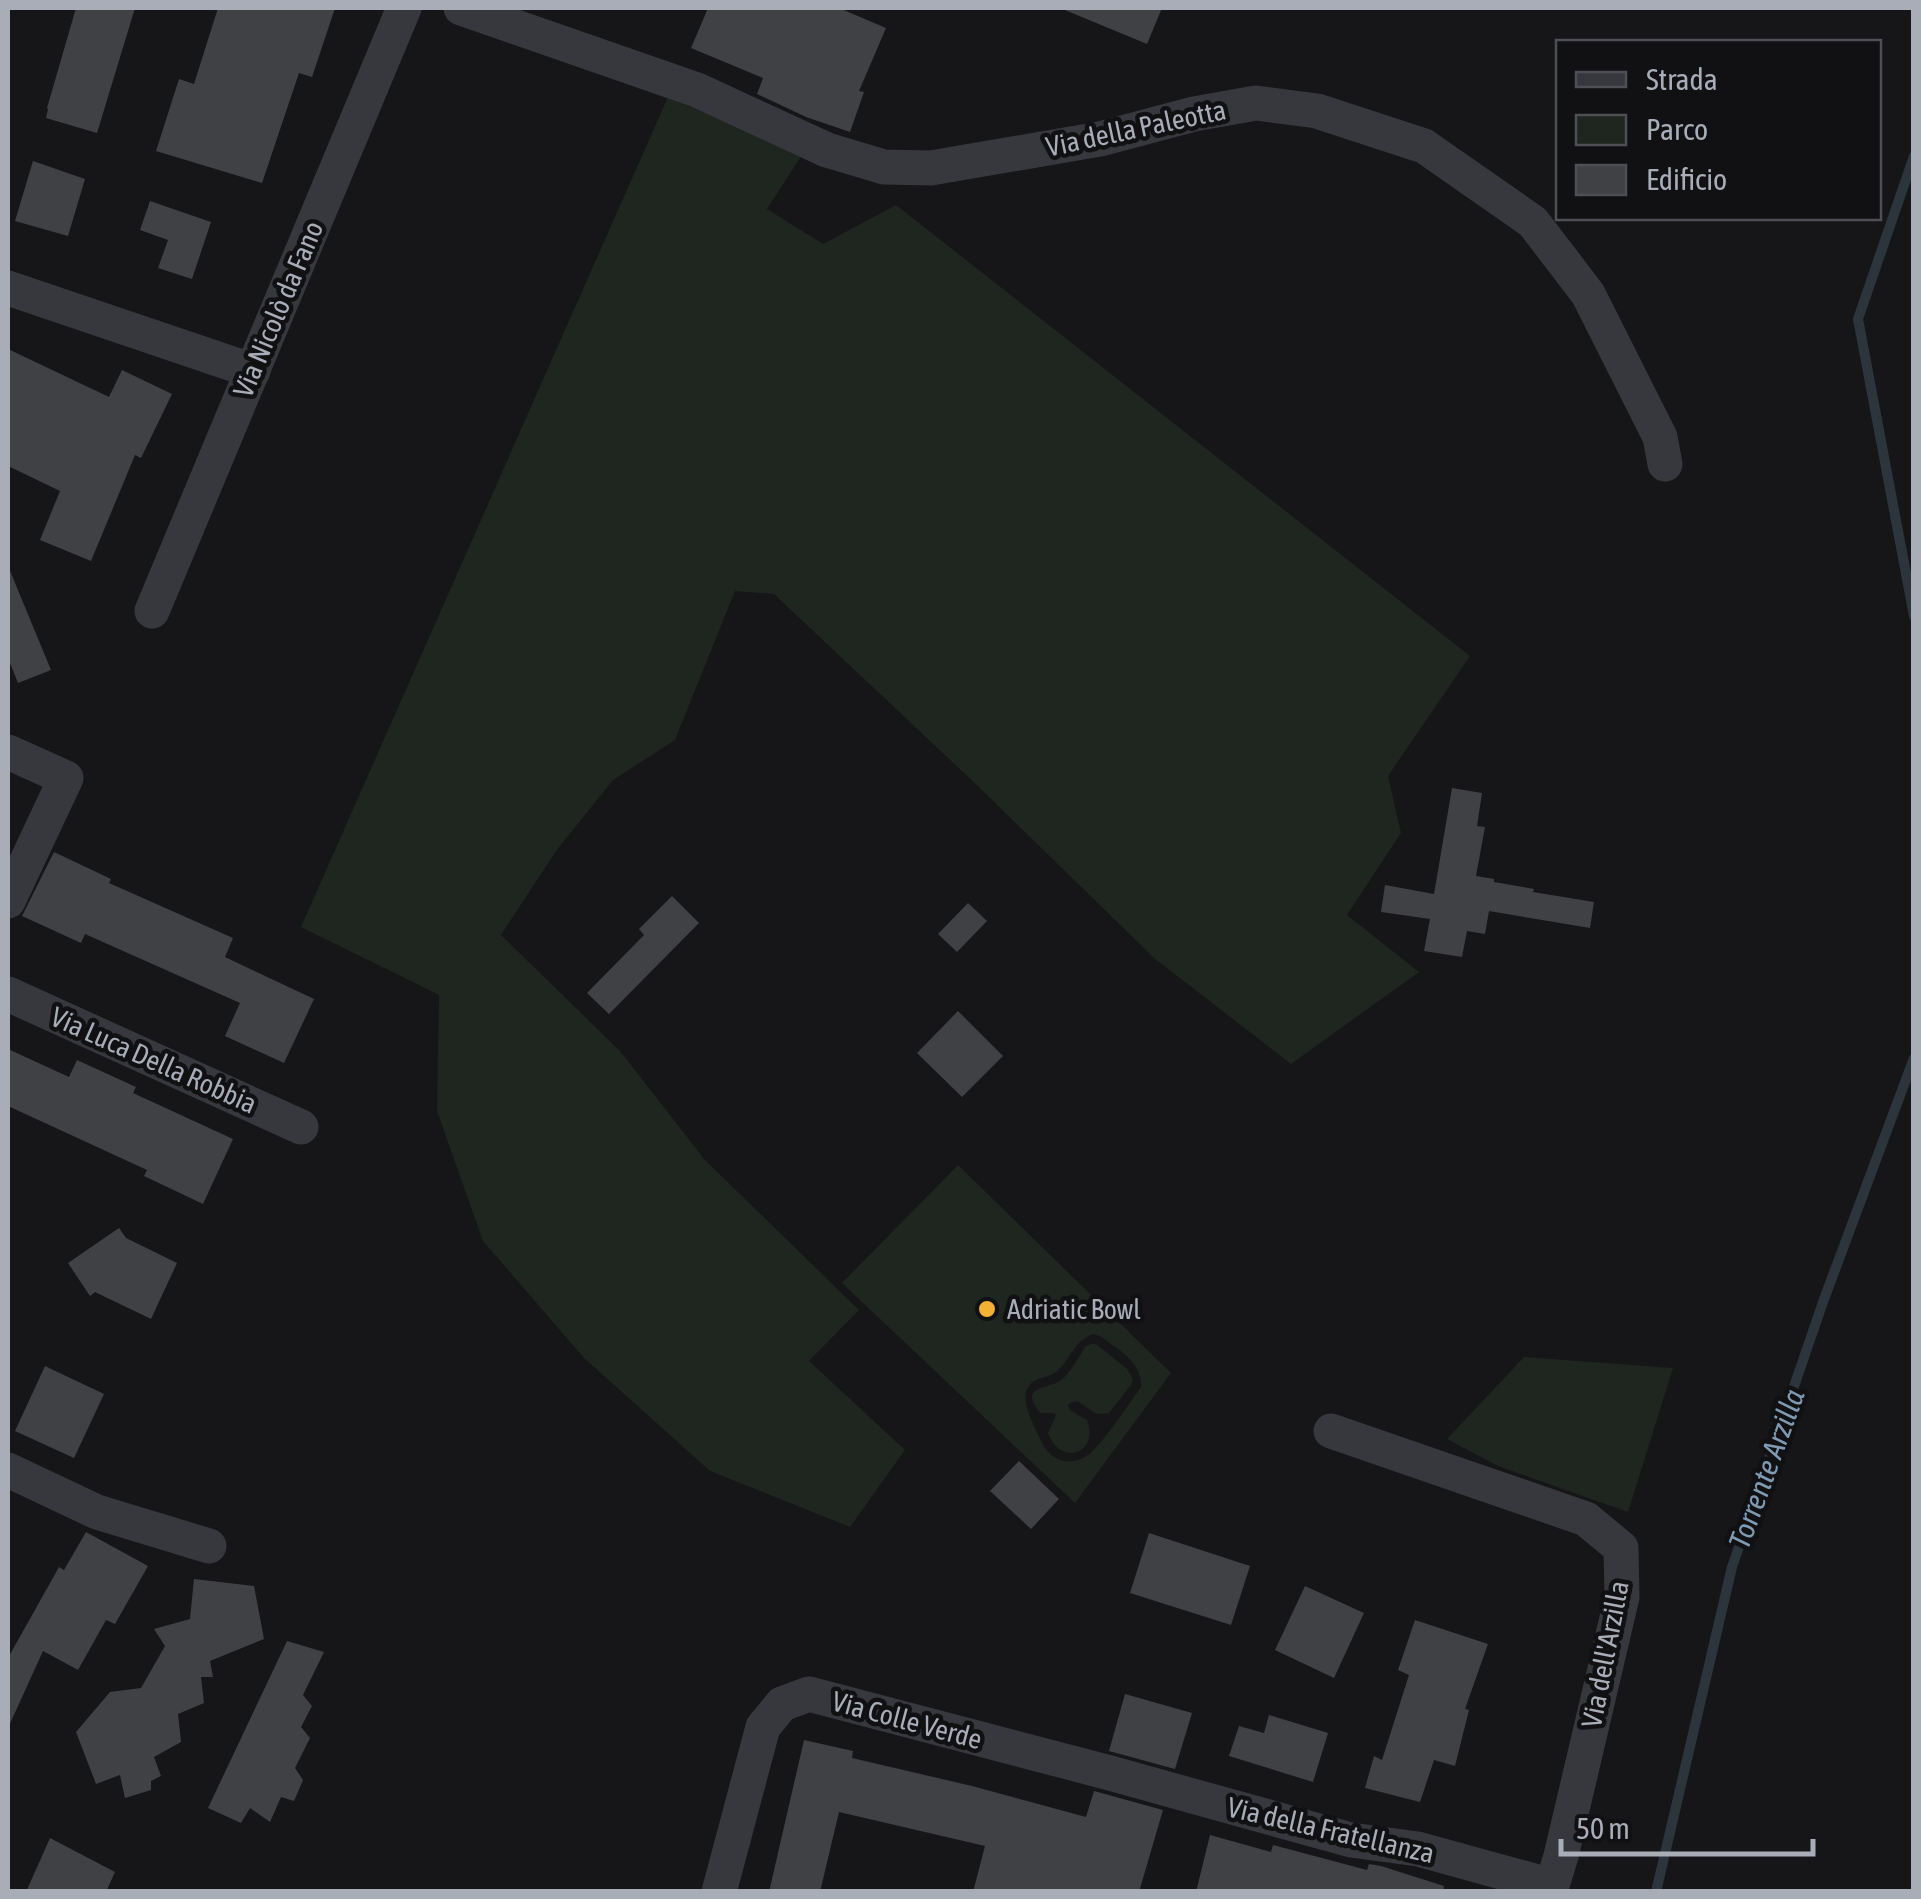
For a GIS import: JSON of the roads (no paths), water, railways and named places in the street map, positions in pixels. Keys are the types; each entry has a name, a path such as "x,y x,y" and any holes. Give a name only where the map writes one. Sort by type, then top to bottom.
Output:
{"street":[{"name":"Via Nicolò da Fano","path":"152,611 404,8"},
{"name":"Via della Paleotta","path":"461,8 697,90 828,150 884,167 931,168 1100,139 1256,102 1318,111 1424,146 1532,222 1588,294 1660,437 1665,464"},
{"path":"8,288 253,371"},
{"path":"8,752 66,778 8,900"},
{"name":"Via Luca Della Robbia","path":"8,994 300,1127"},
{"name":"Via dell'Arzilla","path":"1331,1431 1586,1519 1622,1548 1622,1597 1551,1889"},
{"path":"8,1470 97,1512 209,1546"},
{"name":"Via Colle Verde","path":"719,1892 763,1727 782,1704 809,1694 1110,1774"},
{"name":"Via della Fratellanza","path":"1110,1774 1351,1840 1418,1849 1551,1889"}],"waterway":[{"name":"Torrente Arzilla","path":"1914,156 1858,319 1914,616"},
{"name":"Torrente Arzilla","path":"1656,1892 1732,1567 1823,1302 1914,1058"}],"place":[{"name":"Adriatic Bowl","path":"987,1309"}]}
